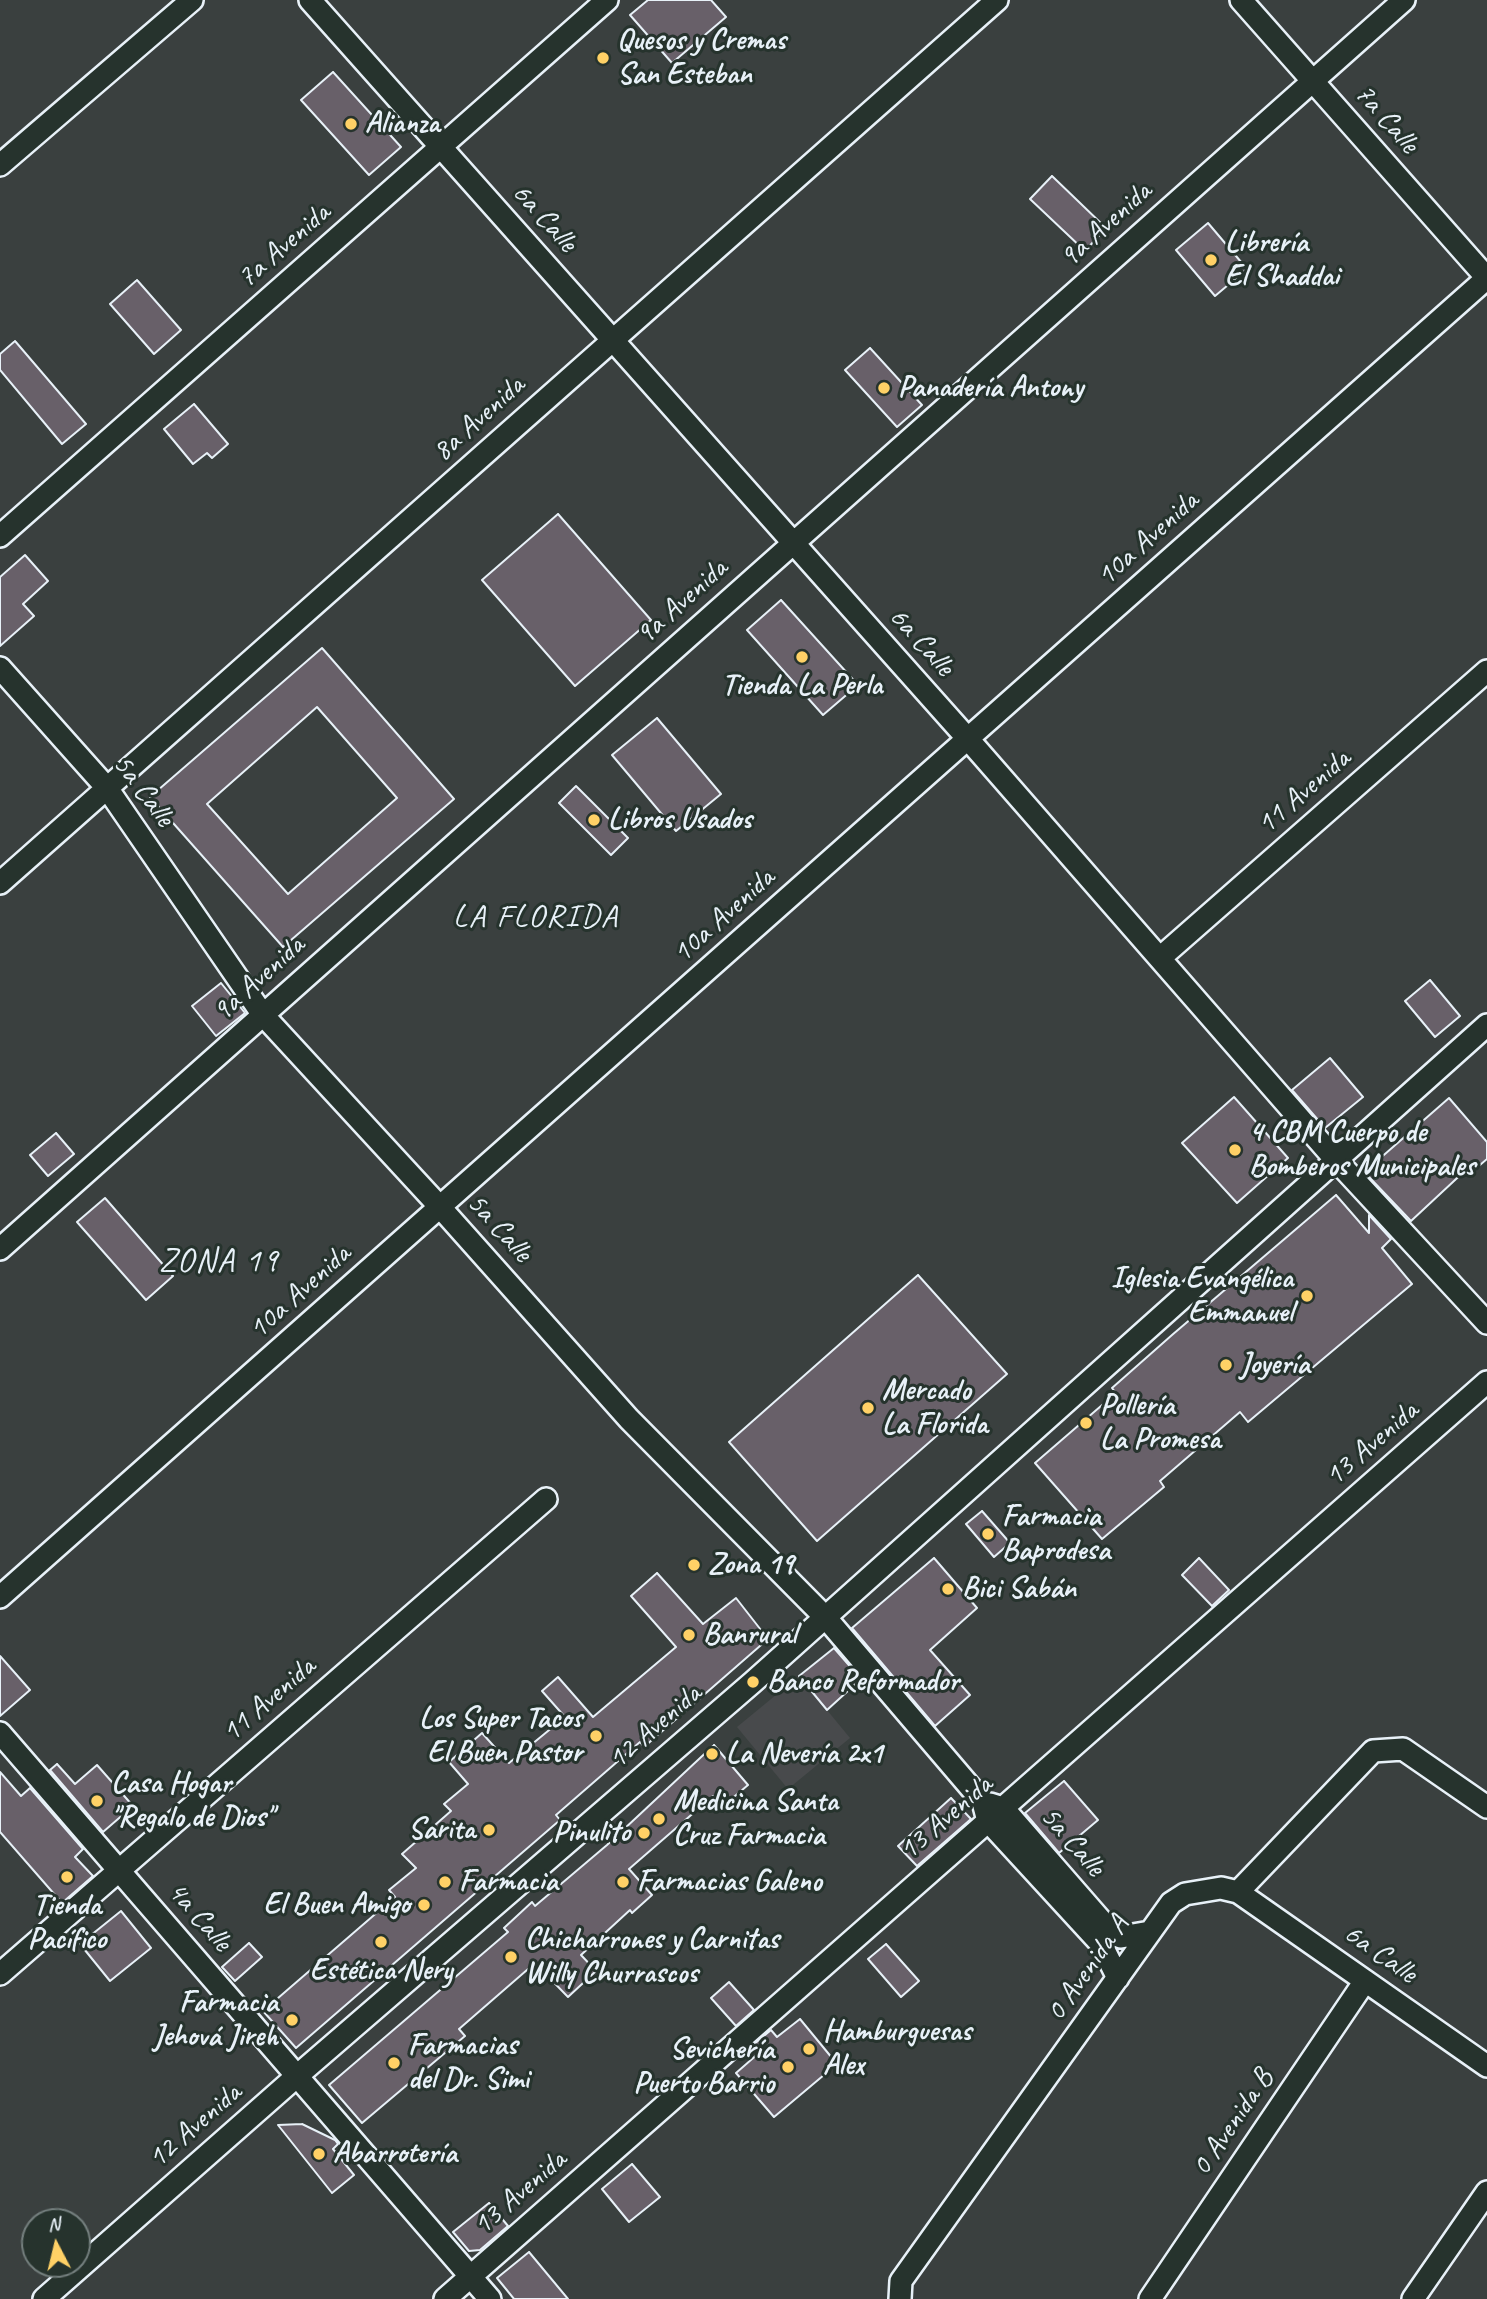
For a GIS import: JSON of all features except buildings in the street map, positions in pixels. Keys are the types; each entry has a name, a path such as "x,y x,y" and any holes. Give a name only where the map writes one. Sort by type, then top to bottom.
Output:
{"street":[{"path":"0,165 192,0"},
{"name":"6a Calle","path":"310,0 968,739 1335,1159 1487,1323"},
{"name":"7a Avenida","path":"0,536 607,0"},
{"name":"8a Avenida","path":"0,883 997,0"},
{"name":"7a Calle","path":"1241,0 1487,278"},
{"name":"9a Avenida","path":"0,1249 1404,0"},
{"name":"10a Avenida","path":"0,1597 1487,278"},
{"name":"5a Calle","path":"0,668 107,788 263,1015 440,1206 629,1419 826,1618 991,1810 1101,1944 1118,1978"},
{"name":"11 Avenida","path":"1160,958 1487,671"},
{"name":"12 Avenida","path":"44,2299 826,1618 1487,1025"},
{"name":"13 Avenida","path":"444,2299 991,1810 1487,1382"},
{"name":"11 Avenida","path":"0,1974 546,1499"},
{"name":"4a Calle","path":"0,1734 490,2299"},
{"path":"1238,1892 1373,1751 1386,1748 1403,1749 1487,1807"},
{"name":"5a Calle","path":"991,1810 1111,1932 1121,1937 1150,1932"},
{"name":"0 Avenida A","path":"901,2299 901,2281 1171,1903 1185,1894 1221,1888 1238,1892"},
{"name":"6a Calle","path":"1238,1892 1487,2066"},
{"name":"0 Avenida B","path":"1150,2299 1366,1981"},
{"path":"1413,2299 1487,2192"}],"shaded area":[{"path":"799,1676 850,1738 788,1789 737,1727"}],"place":[{"name":"Quesos y Cremas San Esteban","path":"603,58"},
{"name":"Alianza","path":"351,124"},
{"name":"Librería El Shaddai","path":"1211,260"},
{"name":"Panadería Antony","path":"884,388"},
{"name":"Tienda La Perla","path":"802,657"},
{"name":"Libros Usados","path":"594,820"},
{"name":"4 CBM Cuerpo de Bomberos Municipales","path":"1235,1150"},
{"name":"Iglesia Evangélica Emmanuel","path":"1307,1296"},
{"name":"Joyería","path":"1226,1365"},
{"name":"Mercado La Florida","path":"868,1408"},
{"name":"Pollería La Promesa","path":"1086,1423"},
{"name":"Farmacia Baprodesa","path":"988,1534"},
{"name":"Zona 19","path":"694,1565"},
{"name":"Bici Sabán","path":"948,1589"},
{"name":"Banrural","path":"689,1635"},
{"name":"Banco Reformador","path":"753,1682"},
{"name":"Los Super Tacos El Buen Pastor","path":"596,1736"},
{"name":"La Nevería 2x1","path":"712,1754"},
{"name":"Casa Hogar \"Regalo de Dios\"","path":"97,1801"},
{"name":"Medicina Santa Cruz Farmacia","path":"659,1819"},
{"name":"Sarita","path":"489,1830"},
{"name":"Pinulito","path":"644,1833"},
{"name":"Tienda Pacífico","path":"67,1877"},
{"name":"Farmacia","path":"445,1882"},
{"name":"Farmacias Galeno","path":"623,1882"},
{"name":"El Buen Amigo","path":"424,1905"},
{"name":"Estética Nery","path":"381,1942"},
{"name":"Chicharrones y Carnitas Willy Churrascos","path":"511,1957"},
{"name":"Farmacia Jehová Jireh","path":"292,2020"},
{"name":"Hamburguesas Alex","path":"809,2049"},
{"name":"Farmacias del Dr. Simi","path":"394,2063"},
{"name":"Sevichería Puerto Barrio","path":"788,2067"},
{"name":"Abarrotería","path":"319,2154"}],"district":[{"name":"LA FLORIDA","path":"536,918"},
{"name":"ZONA 19","path":"219,1262"}]}
